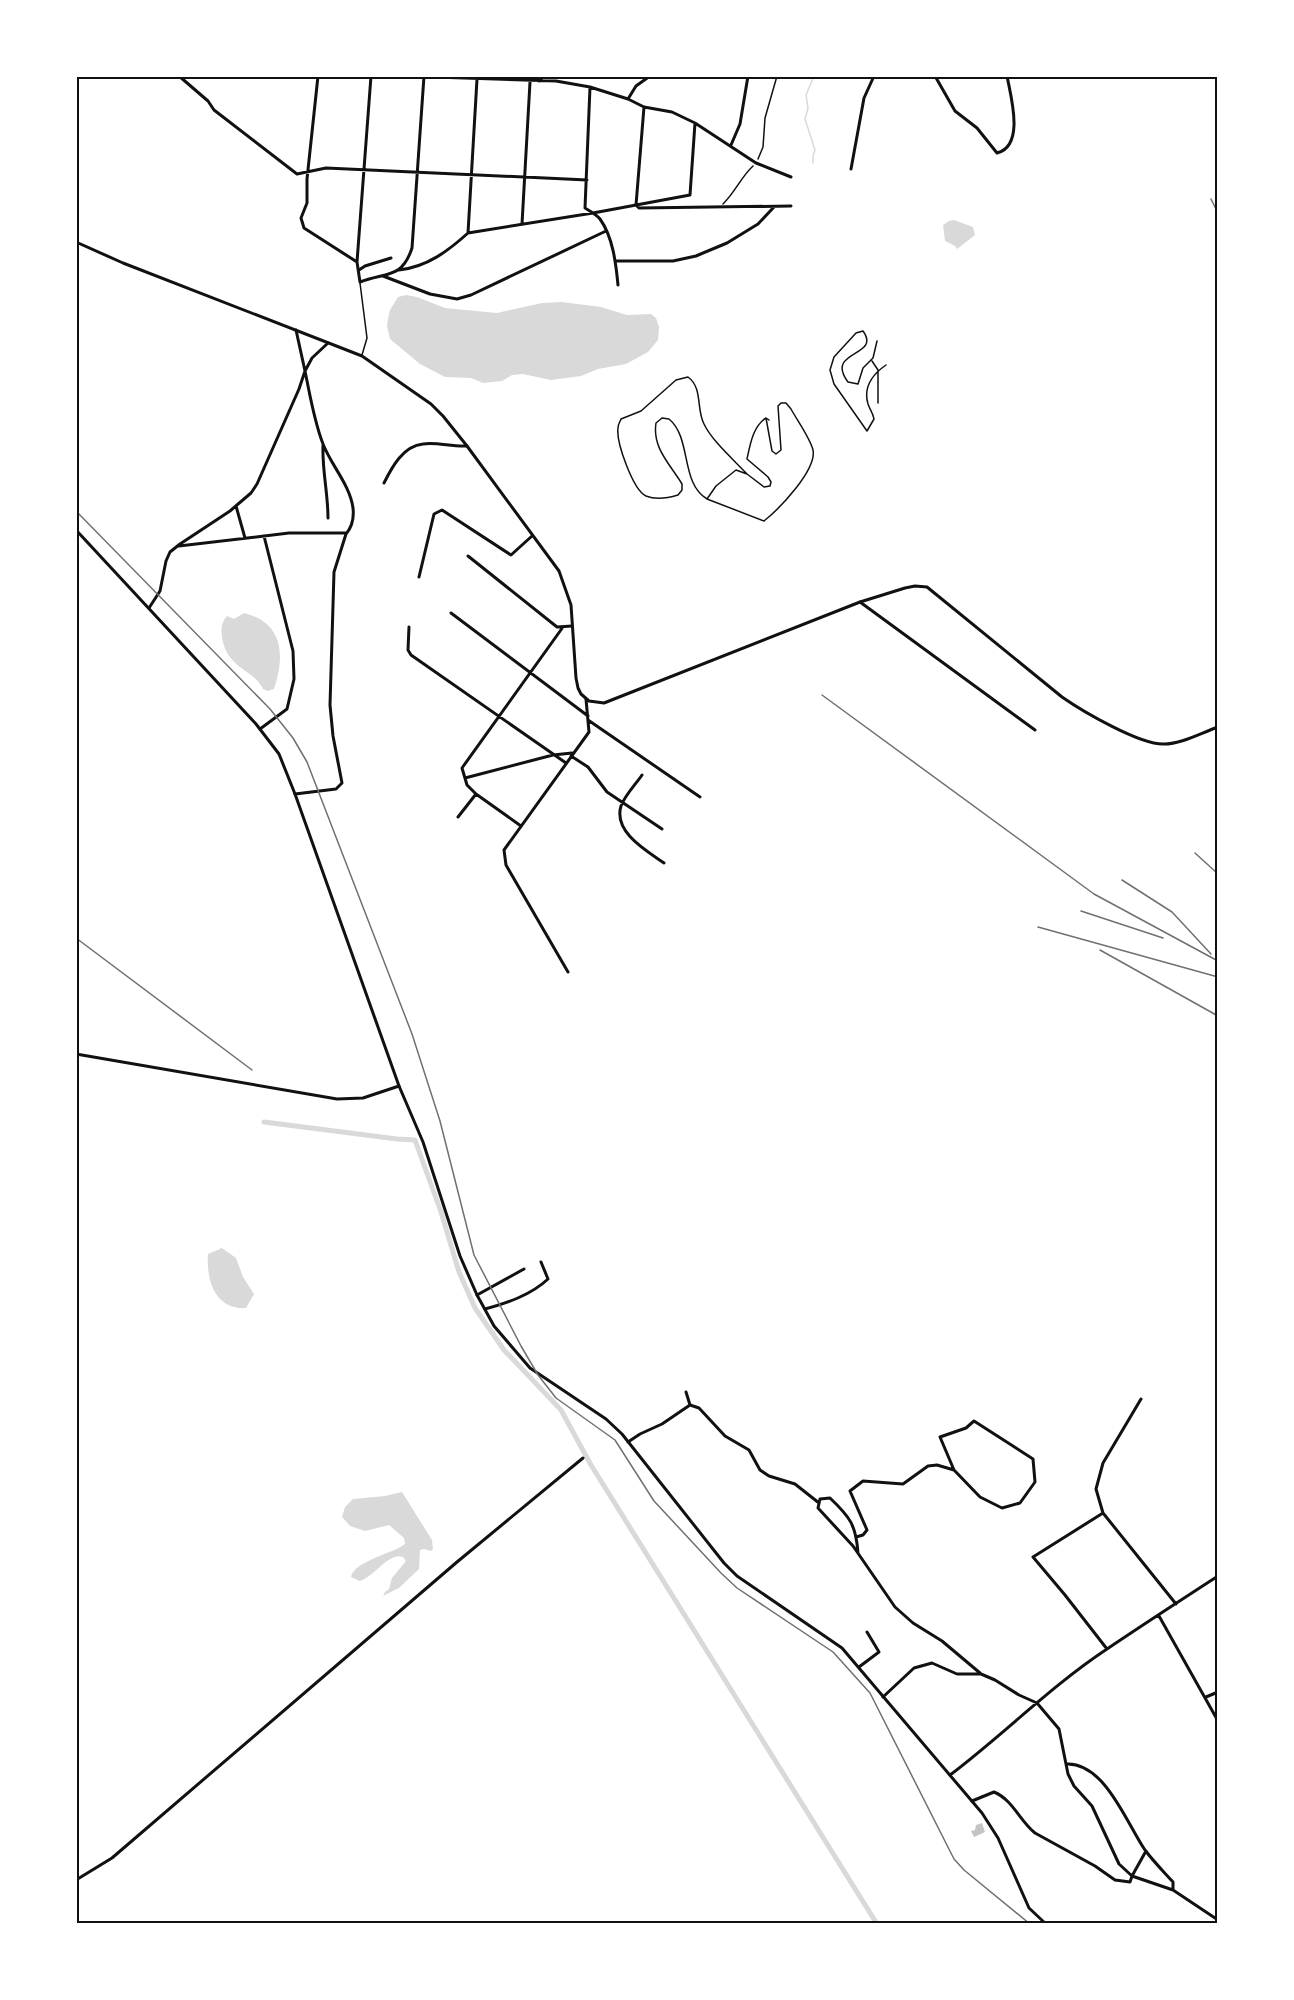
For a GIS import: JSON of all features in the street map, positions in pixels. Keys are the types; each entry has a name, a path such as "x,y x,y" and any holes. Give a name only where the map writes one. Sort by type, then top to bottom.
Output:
{"street":[{"path":"179,76 208,101 214,110 299,174 326,168 586,180"},
{"path":"318,76 307,203 301,218 302,225 357,262"},
{"path":"370,76 357,262 360,282 404,267 412,248 424,77"},
{"path":"403,76 556,81 590,87 644,107 672,112 694,123 756,163 791,177"},
{"path":"539,81 544,76"},
{"path":"553,76 556,81"},
{"path":"627,99 636,86 650,76"},
{"path":"731,146 740,124 748,76"},
{"path":"851,169 864,98 874,76"},
{"path":"935,76 955,111 977,128 997,153 1004,150 1015,133 1007,76"},
{"path":"468,233 477,79"},
{"path":"522,224 530,81"},
{"path":"590,87 585,208 600,218 606,231 616,261 618,285"},
{"path":"636,205 644,107"},
{"path":"397,270 416,267 433,260 453,247 468,233 690,195 694,123"},
{"path":"636,205 645,209 790,206"},
{"path":"616,261 673,261 696,256 727,243 758,224 774,207"},
{"path":"383,276 430,294 457,299 471,295 606,231"},
{"path":"76,242 123,263 362,356 431,404 467,446 559,572 571,605 576,678 581,694 586,699 604,703 860,602 915,586 927,587 1079,709 1148,741 1167,744 1218,727"},
{"path":"359,270 391,258"},
{"path":"295,794 336,789 342,783 330,705 334,572 345,534 350,530 353,520 353,507 323,444 304,371 296,329"},
{"path":"149,608 160,591 168,556 177,546 236,506 251,493 295,399 304,371 312,358 328,343"},
{"path":"323,444 322,466 328,500 328,518"},
{"path":"384,483 391,468 406,452 422,444 467,446"},
{"path":"236,506 245,538"},
{"path":"419,577 434,514 442,510 511,555 532,536"},
{"path":"76,530 260,729 279,754 399,1086 423,1142 460,1257 494,1326 530,1368 606,1419 628,1443 704,1540 737,1576 832,1639 860,1667 982,1813 992,1827 1029,1908 1046,1923"},
{"path":"177,546 315,532 345,534"},
{"path":"260,729 287,709 294,679 293,651 264,536"},
{"path":"468,556 557,627 572,626"},
{"path":"860,602 1035,730"},
{"path":"451,613 588,718 700,797"},
{"path":"409,627 408,650 411,655 566,763"},
{"path":"522,826 476,794 467,784 462,768 563,627"},
{"path":"568,972 506,865 504,850 589,732 586,699"},
{"path":"465,778 554,755 573,754 588,767 607,792 662,829"},
{"path":"642,775 620,809 625,831 664,863"},
{"path":"458,817 476,794"},
{"path":"76,1054 337,1099 363,1098 399,1086"},
{"path":"484,1309 512,1300 542,1285 548,1279 541,1263"},
{"path":"477,1295 524,1269"},
{"path":"686,1392 690,1405"},
{"path":"1141,1399 1103,1463 1096,1490 1103,1513 1176,1604"},
{"path":"628,1443 690,1405"},
{"path":"690,1405 699,1408 725,1436 749,1450 760,1470 769,1476 795,1484 819,1503"},
{"path":"856,1537 863,1536 867,1530 850,1491 863,1481 903,1484 928,1466 937,1465 954,1470 980,1497 1002,1509 1020,1503 1035,1482 1033,1459 974,1422 966,1428 940,1437 954,1470"},
{"path":"76,1880 112,1858 457,1562 583,1458"},
{"path":"858,1552 856,1532 843,1511 830,1498 820,1499 818,1508 858,1552 894,1607 913,1623 942,1641 981,1674 1037,1703 1059,1729 1068,1774 1074,1786 1092,1806 1119,1864 1127,1873 1173,1890 1218,1920"},
{"path":"1103,1513 1033,1557 1107,1649"},
{"path":"950,1775 1107,1649 1218,1576"},
{"path":"1159,1616 1218,1721"},
{"path":"860,1667 879,1652 867,1632"},
{"path":"883,1697 914,1668 922,1665 932,1664 957,1674 981,1674"},
{"path":"1206,1697 1218,1692"},
{"path":"1067,1764 1081,1765 1116,1797 1146,1851 1173,1882 1173,1890"},
{"path":"971,1801 994,1792 1005,1796 1027,1826 1044,1839 1095,1866 1115,1880 1130,1882 1146,1851"}],"lane":[{"path":"360,282 367,338 362,356"},
{"path":"877,341 872,360 863,368 858,384 848,382 842,373 842,366 844,360 860,351 865,345 867,339 865,333 858,331 834,357 830,370 834,384 867,431 874,419 867,400 868,389 873,375 886,365"},
{"path":"872,360 878,370 878,403"}],"path":[{"path":"720,207 735,192 746,173 756,163 763,147 765,118 777,76"},
{"path":"688,377 695,383 700,415 705,426 747,474 764,488 770,486 771,482 747,459 759,422 766,418 772,451 776,454 782,450 778,406 786,403 813,448 813,459 780,508 764,521 706,499 697,491 678,429 669,419 659,420 656,423 655,434 659,449 682,484 682,490 678,495 656,498 646,496 639,491 631,477 620,444 618,428 621,419 641,411 676,380 688,377"},
{"path":"706,499 716,486 736,470 747,474"}],"shaded area":[{"path":"954,220 973,227 975,235 957,249 945,241 943,225"},
{"path":"406,295 445,308 497,313 542,303 562,302 601,307 627,315 651,314 656,318 659,327 658,340 648,352 626,364 598,369 581,376 551,380 523,374 512,375 502,381 483,383 471,378 445,377 420,364 390,339 387,326 390,310 398,297"},
{"path":"244,613 267,624 278,642 280,665 274,689 268,691 263,689 254,677 235,663 225,649 222,638 224,621 227,616 234,619"},
{"path":"222,1248 236,1258 243,1277 254,1294 246,1308 235,1307 220,1299 211,1283 208,1254"},
{"path":"402,1492 432,1540 433,1549 431,1551 420,1550 419,1569 399,1588 383,1596 389,1589 392,1578 406,1561 403,1557 392,1558 360,1581 351,1577 359,1566 405,1544 404,1538 389,1525 365,1531 350,1526 342,1517 345,1507 353,1499"}],"building":[{"path":"982,1823 985,1832 974,1837 971,1831 975,1830 976,1825"}],"waterway":[{"path":"813,163 815,150 805,119 808,108 806,95 814,76"},
{"path":"264,1122 415,1140 441,1212 459,1272 475,1308 504,1350 561,1410 591,1465 877,1924"}],"tram line":[{"path":"76,511 270,709 293,738 307,762 412,1034 440,1121 474,1255 538,1375 556,1398 615,1440 654,1501 721,1573 737,1588 833,1652 870,1693 954,1859 964,1870 1030,1924"}],"railway":[{"path":"1211,199 1218,213"},
{"path":"822,695 1094,894 1218,961"},
{"path":"1195,853 1218,874"},
{"path":"1122,880 1172,912 1211,954"},
{"path":"1081,911 1163,938"},
{"path":"1038,927 1218,977"},
{"path":"76,938 252,1070"},
{"path":"1100,950 1218,1016"}]}
